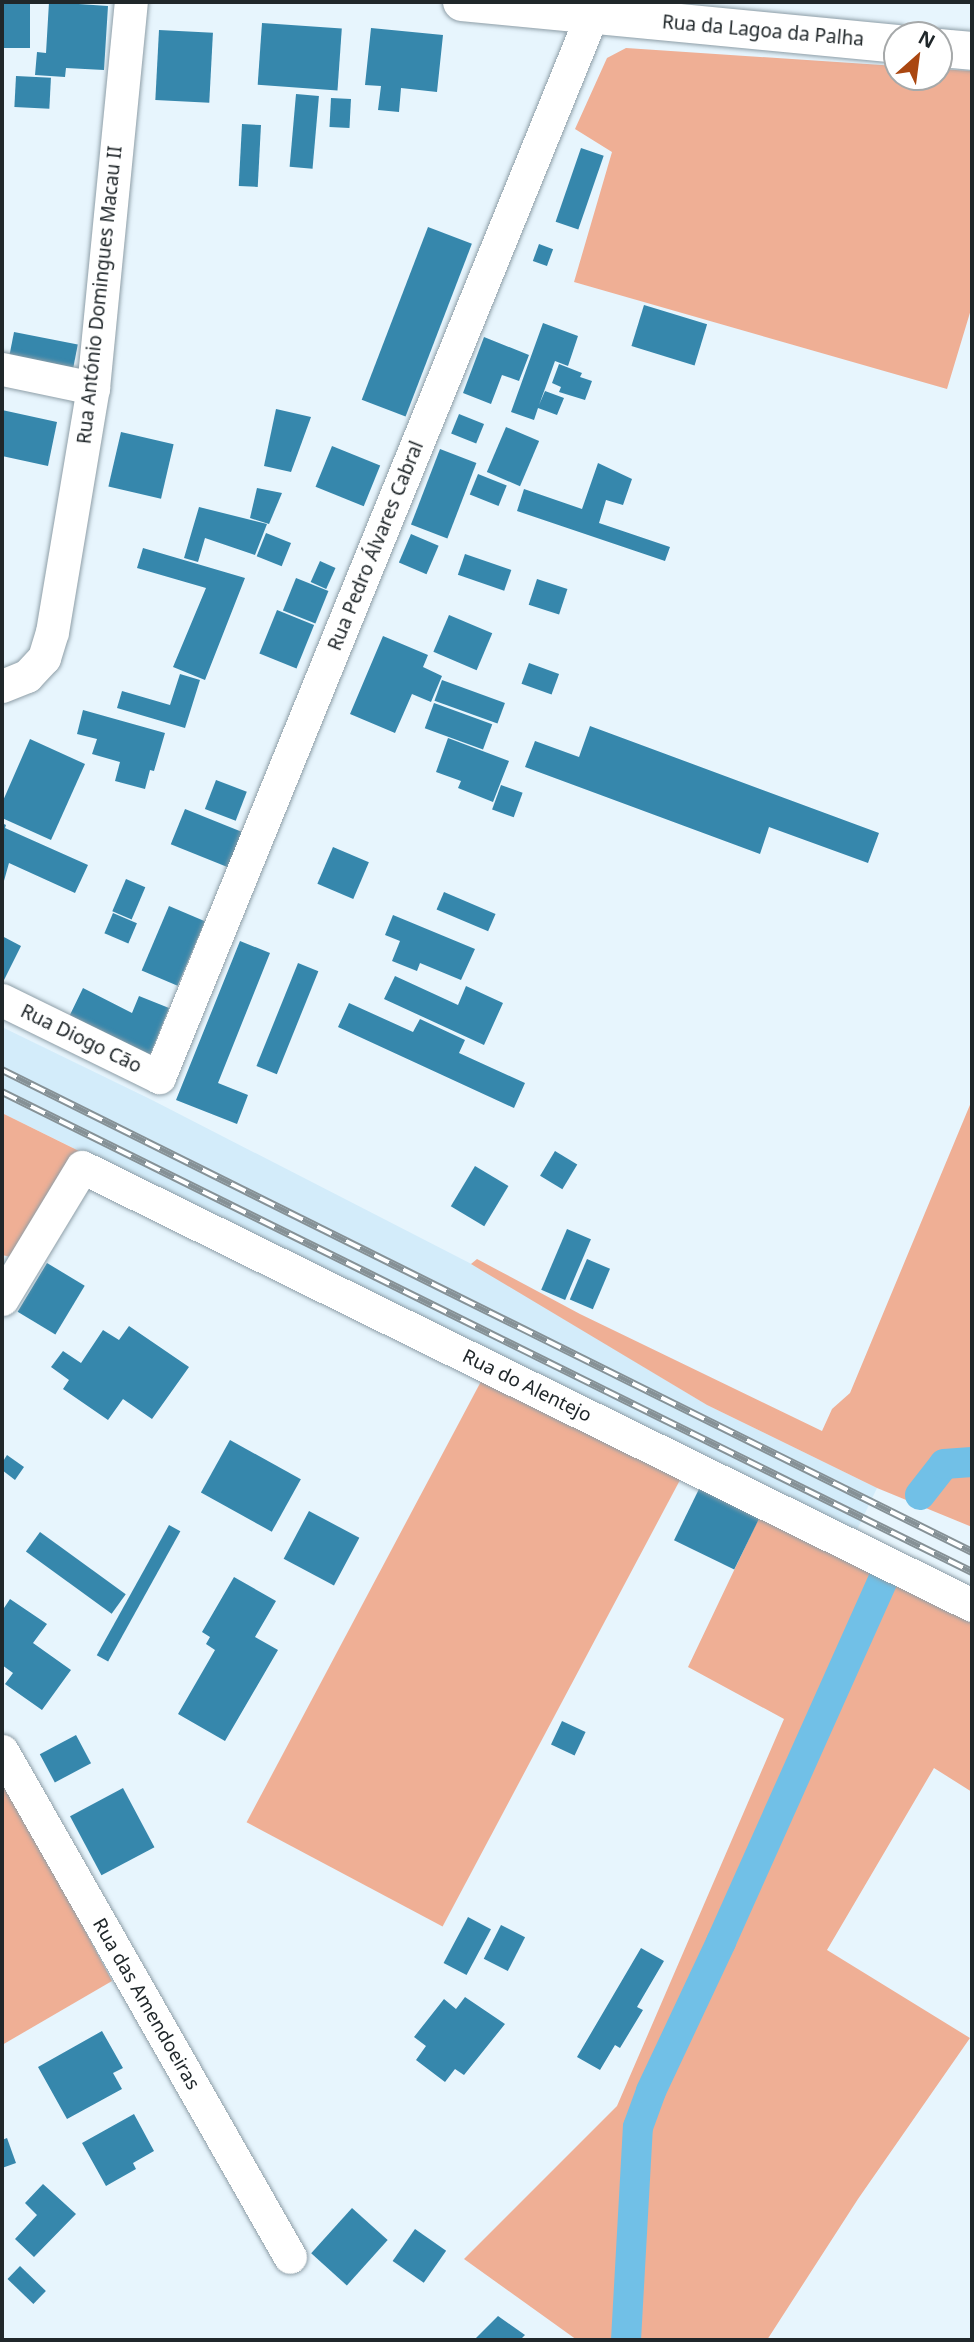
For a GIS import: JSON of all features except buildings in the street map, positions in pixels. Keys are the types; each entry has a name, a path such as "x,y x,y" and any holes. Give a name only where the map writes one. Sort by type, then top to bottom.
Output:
{"street":[{"name":"Rua António Domingues Macau II","path":"2,686 27,676 44,658 52,632 93,388 131,2"},
{"name":"Rua da Lagoa da Palha","path":"461,2 595,8 883,42"},
{"name":"Rua Pedro Álvares Cabral","path":"159,1077 595,8"},
{"path":"953,49 972,51"},
{"path":"2,369 93,388"},
{"name":"Rua Diogo Cão","path":"2,1000 159,1077"},
{"name":"Rua do Alentejo","path":"2,1299 82,1167 972,1605"},
{"name":"Rua das Amendoeiras","path":"2,1751 290,2257"}],"shaded area":[{"path":"626,48 883,65 883,91 953,91 953,70 972,71 972,306 947,389 574,282 612,152 575,129 607,58"},
{"path":"2,1027 152,1100 489,1273 707,1405 877,1488 856,1532 2,1113"},
{"path":"972,1100 972,1527 877,1488 707,1405 471,1264 477,1259 580,1314 822,1431 832,1409 850,1393"},
{"path":"2,1113 79,1151 11,1257 2,1255"},
{"path":"486,1372 682,1476 443,1927 247,1822"},
{"path":"759,1518 972,1623 972,1792 934,1768 827,1950 970,2038 858,2199 767,2340 577,2340 464,2259 617,2106 784,1719 688,1667"},
{"path":"2,1775 112,1981 2,2045"}],"waterway":[{"path":"920,1495 944,1464 972,1462"},
{"path":"626,2340 638,2127 651,2091 721,1942 883,1580"}],"railway":[{"path":"2,1070 972,1552"},
{"path":"2,1092 972,1572"}]}
